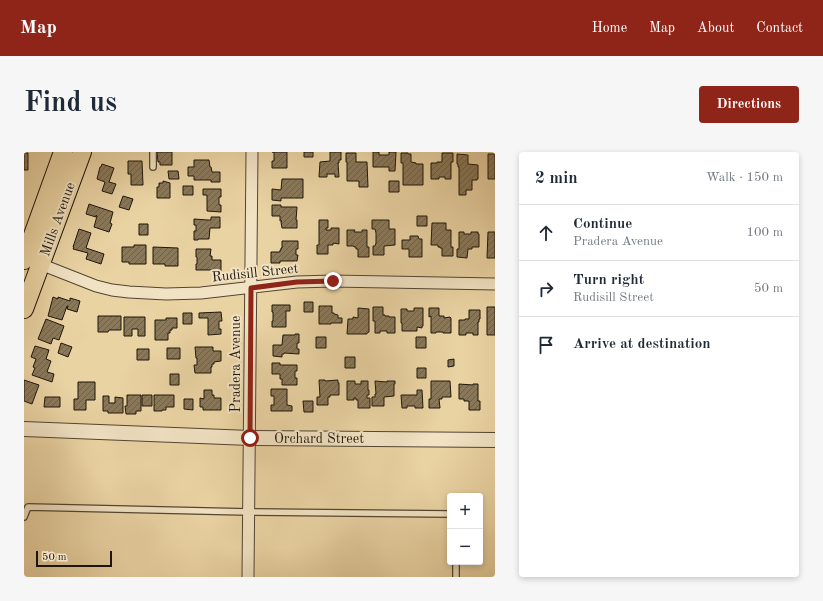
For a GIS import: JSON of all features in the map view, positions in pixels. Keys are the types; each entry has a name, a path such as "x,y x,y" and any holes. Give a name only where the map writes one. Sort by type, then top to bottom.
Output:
{"main road":[{"name":"Mills Avenue","path":"24,309 30,261 63,152"},
{"name":"Mills Avenue","path":"30,261 82,152"}],"street":[{"name":"Pradera Avenue","path":"248,577 252,152"},
{"name":"Rudisill Street","path":"30,261 96,286 112,290 166,294 202,293 297,282 333,281 495,284"},
{"name":"Orchard Street","path":"24,429 250,438 495,440"}],"lane":[{"path":"152,152 153,167"},
{"path":"24,517 28,507 249,512 447,514"},
{"path":"456,565 456,577"}],"building":[{"path":"157,152 172,152 172,165 160,165 160,162 158,162"},
{"path":"274,152 287,152 287,168 272,168"},
{"path":"304,152 313,152 313,157 304,157"},
{"path":"330,152 341,152 341,160 339,160 338,163 339,177 335,177 335,174 327,174 327,177 319,177 320,162 330,161"},
{"path":"373,152 379,152 379,155 389,155 389,152 396,152 395,171 389,171 389,167 373,167"},
{"path":"24,153 28,153 28,170 24,170"},
{"path":"346,153 356,153 356,162 367,162 368,187 359,187 359,181 347,181"},
{"path":"401,153 411,154 411,162 423,164 423,185 403,185 403,163 401,163"},
{"path":"442,153 453,153 453,162 451,162 451,179 439,177 439,179 431,179 431,163 442,162"},
{"path":"457,154 468,155 468,164 478,165 478,179 472,180 472,190 466,190 466,195 459,195 459,167 457,164"},
{"path":"488,154 495,154 495,179 488,179"},
{"path":"194,160 209,160 212,172 220,172 220,182 211,182 211,180 194,180 194,176 188,176 188,167 194,167"},
{"path":"128,161 142,161 143,185 131,185 131,174 128,174"},
{"path":"102,164 114,168 109,182 116,184 112,194 102,191 105,182 97,179"},
{"path":"168,171 178,171 179,179 169,179"},
{"path":"282,179 303,179 303,198 281,198 281,201 272,200 272,189 281,190"},
{"path":"163,181 170,183 170,198 157,198 157,187 159,187 159,183 163,183"},
{"path":"389,181 399,181 399,192 389,192"},
{"path":"183,186 193,186 193,195 183,195"},
{"path":"203,189 221,189 219,205 221,205 221,212 207,211 207,195 203,195"},
{"path":"123,196 133,199 129,210 119,207"},
{"path":"89,204 113,212 110,223 112,224 109,232 94,227 97,216 86,214"},
{"path":"272,205 281,205 281,207 297,207 297,228 282,228 280,216 272,216"},
{"path":"417,216 427,216 427,226 417,226"},
{"path":"211,217 220,217 220,228 210,228 209,239 194,240 196,225 194,225 194,219 211,220"},
{"path":"319,220 328,220 328,228 326,228 326,230 331,230 331,228 339,228 339,244 333,243 333,245 328,245 328,254 317,254 317,245 319,245"},
{"path":"372,220 389,220 389,229 395,229 395,245 384,246 384,255 373,255 373,246 375,246 376,243 376,233 375,229 372,229"},
{"path":"432,223 446,223 446,230 451,230 451,247 453,247 453,256 442,256 442,248 438,247 438,245 431,245"},
{"path":"139,224 148,224 148,235 139,235"},
{"path":"79,229 91,233 86,248 104,254 101,264 86,259 88,253 73,249"},
{"path":"347,230 362,232 362,230 367,230 367,247 369,247 369,257 358,257 358,249 356,249 356,247 347,246"},
{"path":"459,232 471,234 471,232 478,232 479,234 479,247 472,247 472,249 468,249 467,258 457,257 457,249 459,249"},
{"path":"488,232 495,232 495,258 487,258"},
{"path":"410,236 418,236 419,239 422,239 422,257 409,257 409,249 402,249 402,240 410,240"},
{"path":"282,241 298,241 298,249 296,249 296,255 298,255 297,261 280,261 280,263 271,263 271,252 280,252 282,248"},
{"path":"134,245 146,245 146,264 129,264 129,262 122,262 122,247 134,247"},
{"path":"153,247 178,248 178,266 153,264"},
{"path":"196,249 211,249 210,256 212,256 212,260 221,260 221,271 196,270"},
{"path":"53,297 70,301 70,298 80,301 77,312 67,309 67,306 62,320 48,316"},
{"path":"304,302 313,302 313,312 304,312"},
{"path":"272,305 290,305 290,311 286,311 286,327 272,327"},
{"path":"319,306 332,306 332,313 338,315 338,318 342,318 342,323 319,324"},
{"path":"373,307 383,307 383,315 395,317 395,333 380,331 380,333 375,333"},
{"path":"487,307 495,307 495,335 487,335"},
{"path":"358,308 369,309 369,332 367,334 347,334 348,319 353,319 353,317 358,318"},
{"path":"414,308 423,308 422,328 417,327 417,331 402,331 401,309 414,311"},
{"path":"429,308 439,308 439,316 451,318 451,333 431,333 431,316 429,317"},
{"path":"469,310 480,310 478,335 466,333 466,335 459,335 459,320 469,319"},
{"path":"221,312 222,321 219,321 219,329 221,329 221,334 208,335 208,318 199,318 199,313"},
{"path":"183,313 192,313 192,324 183,324"},
{"path":"98,316 121,316 121,330 98,332"},
{"path":"124,317 145,317 145,336 138,336 138,329 132,329 132,336 124,336"},
{"path":"166,318 177,318 177,328 172,328 172,330 170,330 170,333 168,333 168,340 155,340 155,320 166,320"},
{"path":"46,319 64,326 59,340 53,338 51,344 38,339"},
{"path":"299,334 297,349 299,349 299,354 284,353 282,354 282,357 273,356 273,345 282,345 283,335"},
{"path":"316,337 326,337 326,348 316,348"},
{"path":"416,337 426,337 426,348 416,348"},
{"path":"61,343 72,347 68,357 58,353"},
{"path":"35,346 49,350 46,359 51,361 47,372 54,374 52,382 32,375 35,368 33,367 36,359 31,357"},
{"path":"195,347 213,347 213,351 221,351 221,361 214,362 214,364 212,364 211,373 195,373 194,365 197,365 197,358"},
{"path":"167,348 180,348 180,359 167,359"},
{"path":"137,349 149,349 149,360 137,360"},
{"path":"345,357 355,357 355,368 345,368"},
{"path":"454,359 454,366 448,367 448,360"},
{"path":"272,363 280,363 280,365 297,365 295,378 297,378 297,385 282,385 280,374 272,374"},
{"path":"417,368 426,368 426,378 417,378"},
{"path":"170,374 179,374 179,385 170,385"},
{"path":"24,380 39,385 32,404 24,401"},
{"path":"319,380 338,380 339,395 330,395 330,397 328,397 328,405 317,405 317,397 320,397"},
{"path":"347,381 355,381 355,384 361,384 361,381 368,381 369,395 367,395 367,398 370,398 370,408 358,408 358,400 356,400 356,398 354,398 354,400 347,400"},
{"path":"375,381 395,381 394,396 384,397 384,406 372,406 372,397 375,397 376,394"},
{"path":"431,381 450,381 451,397 442,397 442,399 439,399 440,408 429,408 429,399 431,399"},
{"path":"78,382 95,382 95,400 86,400 86,410 74,410 74,399 78,399"},
{"path":"459,384 478,384 478,401 480,401 480,410 469,410 469,401 459,399"},
{"path":"271,389 287,389 287,405 292,406 292,411 271,411 271,405 274,405 274,396 271,396"},
{"path":"204,390 212,390 212,395 214,395 214,398 221,398 221,410 203,410 203,407 200,407 200,398 204,399"},
{"path":"417,390 422,390 423,408 407,406 407,408 402,408 401,395 417,395"},
{"path":"127,395 141,395 141,411 136,411 136,414 126,414 125,406 127,406"},
{"path":"142,395 152,395 152,406 142,406"},
{"path":"154,395 174,395 174,407 166,407 166,410 162,411 154,411"},
{"path":"103,396 109,396 109,403 115,403 115,397 123,398 123,413 108,413 108,411 103,411"},
{"path":"45,397 60,397 60,407 44,407"},
{"path":"184,399 193,399 193,410 184,409"},
{"path":"303,401 313,401 313,412 304,412"}],"route":[{"path":"250,438 251,288 297,282 333,281"}]}
